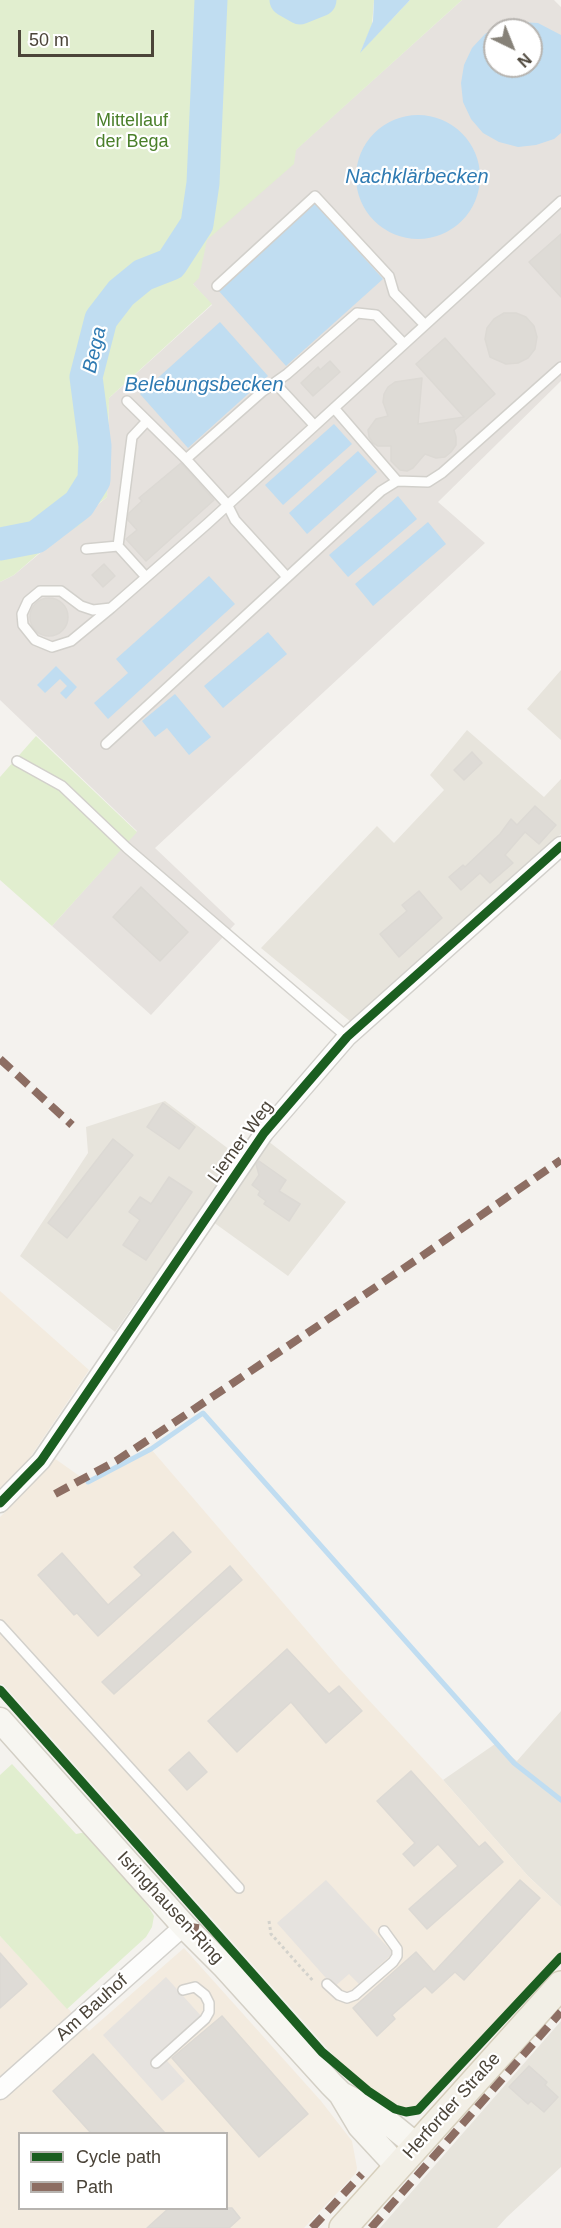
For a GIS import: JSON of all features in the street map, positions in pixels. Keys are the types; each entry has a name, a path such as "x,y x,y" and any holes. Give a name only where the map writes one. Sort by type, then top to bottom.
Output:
{"main road":[{"name":"Herforder Straße","path":"343,2228 561,1985"}],"street":[{"name":"Liemer Weg","path":"0,1503 41,1461 264,1133 347,1037 561,846"},
{"name":"Isringhausen-Ring","path":"0,1720 184,1926 224,1966 341,2094 360,2126 398,2167"},
{"name":"Am Bauhof","path":"0,2090 184,1926"},
{"name":"Isringhausen-Ring","path":"341,2094 374,2111 417,2146"}],"lane":[{"path":"217,285 315,196 389,276 394,293 424,325"},
{"path":"111,608 93,610 81,606 61,591 40,591 28,601 22,614 23,625 36,640 52,647 70,641 111,608 146,577 561,201"},
{"path":"186,459 357,313 375,315 404,344"},
{"path":"106,744 381,491 397,481 428,482 442,473 561,366"},
{"path":"275,383 314,425"},
{"path":"127,401 186,459 227,504 236,520 287,578"},
{"path":"334,408 397,481"},
{"path":"146,577 118,546 132,437 147,421"},
{"path":"87,549 118,546"},
{"path":"17,761 62,786 127,848 347,1037"},
{"path":"0,1625 239,1888"},
{"path":"327,1984 339,1995 347,1998 355,1995 385,1969 397,1956 397,1949 384,1931"},
{"path":"156,2063 209,2013 209,2003 205,1995 195,1987 183,1990"}],"path":[{"path":"269,1922 270,1934 315,1983 327,1984"}],"shaded area":[{"path":"462,0 554,0 561,7 561,381 438,502 485,543 155,848 235,924 151,1015 52,926 137,831 0,700 0,582 14,575 107,497 109,398 212,305 172,261"},
{"path":"561,670 561,740 527,709"},
{"path":"467,730 544,797 561,779 561,834 351,1022 261,948 377,826 394,843 444,790 430,775"},
{"path":"165,1101 238,1156 115,1332 20,1256 88,1153 86,1127"},
{"path":"268,1141 346,1202 288,1276 213,1222"},
{"path":"0,1291 89,1370 23,1468 0,1488"},
{"path":"151,1449 339,1668 528,1876 561,1907 561,1953 419,2107 404,2108 384,2099 335,2057 3,1684 0,1684 0,1517 54,1458 88,1482"},
{"path":"561,1711 561,1907 528,1876 443,1780 495,1744 517,1761"},
{"path":"326,1880 393,1953 359,1984 349,1974 334,1987 277,1923"},
{"path":"0,1936 89,2031 184,1948 321,2101 352,2141 356,2173 304,2228 0,2228"},
{"path":"166,1977 201,2016 160,2053 185,2081 162,2101 103,2035"},
{"path":"561,2021 561,2167 497,2228 380,2228"}],"green space":[{"name":"Mittellauf der Bega","path":"0,0 374,0 372,25 361,51 410,0 462,0 296,150 294,164 207,240 199,278 193,284 212,304 109,398 107,497 93,508 81,524 45,548 14,575 0,582"},
{"path":"36,736 137,832 52,926 0,880 0,777"},
{"path":"12,1764 76,1834 86,1832 154,1916 152,1927 146,1937 67,2009 0,1936 0,1775"}],"water":[{"path":"374,0 410,0 360,53 373,21"},
{"name":"Nachklärbecken","path":"543,26 561,35 561,133 554,139 536,145 518,147 499,142 483,133 471,119 463,102 461,83 464,65 472,48 483,36 483,78 543,78"},
{"name":"Nachklärbecken","path":"418,115 442,119 462,133 476,153 480,177 476,201 462,221 442,235 418,239 394,235 374,221 360,201 356,177 360,153 374,133 394,119"},
{"path":"315,203 383,279 286,366 218,290"},
{"name":"Belebungsbecken","path":"220,322 268,376 188,448 140,394"},
{"path":"334,424 352,444 283,505 265,485"},
{"path":"358,451 377,472 307,534 289,513"},
{"path":"398,496 417,519 348,577 329,555"},
{"path":"428,522 446,544 373,606 355,584"},
{"path":"209,576 235,604 108,719 94,703 128,673 116,659"},
{"path":"268,632 287,654 223,708 204,686"},
{"path":"56,666 77,687 66,699 60,693 67,686 60,679 45,693 37,685"},
{"path":"175,694 211,737 189,755 167,728 155,737 142,721"}],"building":[{"path":"561,234 561,297 529,262"},
{"path":"504,313 516,313 526,317 534,326 537,337 535,349 528,358 518,363 506,364 490,357 485,339 487,328 494,319"},
{"path":"445,338 495,394 454,430 456,445 445,457 436,458 425,454 413,468 407,471 400,470 391,461 391,446 378,446 369,437 368,430 376,419 388,416 383,402 388,387 395,382 422,378 418,424 464,417 416,364"},
{"path":"330,361 340,372 313,396 301,383 318,367 320,370"},
{"path":"181,463 214,500 146,561 126,539 137,530 128,520 129,513 142,501 139,498"},
{"path":"104,564 115,576 103,587 92,575"},
{"path":"49,598 56,599 62,604 67,610 67,624 62,630 56,635 49,636 42,635 36,630 31,624 30,617 31,610 36,604 42,599"},
{"path":"472,752 482,763 464,780 454,770"},
{"path":"535,806 556,825 539,844 525,832 505,855 513,863 490,883 480,873 461,890 449,877 463,865 465,867 500,834 511,819 517,825"},
{"path":"141,887 188,932 160,961 113,917"},
{"path":"419,891 442,918 399,957 380,934 407,911 402,905"},
{"path":"163,1103 195,1127 179,1149 147,1127"},
{"path":"113,1139 133,1155 67,1238 48,1223"},
{"path":"259,1161 286,1180 279,1191 300,1204 289,1221 264,1204 266,1201 258,1195 260,1191 252,1185 259,1175 256,1164"},
{"path":"169,1177 192,1192 146,1260 123,1245 140,1220 129,1212 140,1197 151,1204"},
{"path":"173,1532 191,1552 98,1636 77,1613 74,1615 38,1575 62,1553 108,1605 142,1575 134,1567"},
{"path":"230,1566 242,1580 114,1694 102,1682"},
{"path":"287,1649 329,1694 339,1686 362,1711 326,1743 291,1702 237,1752 208,1721"},
{"path":"189,1752 207,1772 187,1790 169,1770"},
{"path":"411,1771 479,1847 485,1842 503,1862 427,1929 409,1909 458,1866 438,1844 414,1866 403,1854 415,1843 377,1801"},
{"path":"520,1880 540,1898 464,1980 455,1972 432,1993 425,1986 392,2015 395,2019 377,2036 353,2008 416,1952 434,1972"},
{"path":"0,1953 27,1984 0,2008"},
{"path":"222,2016 308,2114 259,2157 172,2058"},
{"path":"93,2054 164,2132 90,2132 53,2091"},
{"path":"529,2066 547,2082 545,2085 558,2097 544,2112 531,2101 528,2104 509,2087"},
{"path":"232,2208 240,2218 229,2228 147,2228 167,2210 228,2210"}],"waterway":[{"name":"Bega","path":"0,544 36,537 79,504 94,480 95,446 86,377 101,319 121,293 143,275 171,264 197,224 203,183 211,0"},
{"name":"Bega","path":"286,0 300,8 320,0"},
{"path":"88,1482 151,1449 203,1413 514,1763 561,1800"}],"marked path":[{"path":"0,1059 72,1125"},
{"path":"55,1494 116,1461 154,1436 561,1160"},
{"path":"184,1926 204,1929 210,1925"},
{"path":"371,2228 561,2012"},
{"path":"312,2228 362,2174"}],"cycle path":[{"path":"0,1503 41,1461 264,1133 347,1037 561,846"},
{"path":"0,1690 322,2052 368,2091 395,2109 406,2112 418,2110 561,1957"}]}
